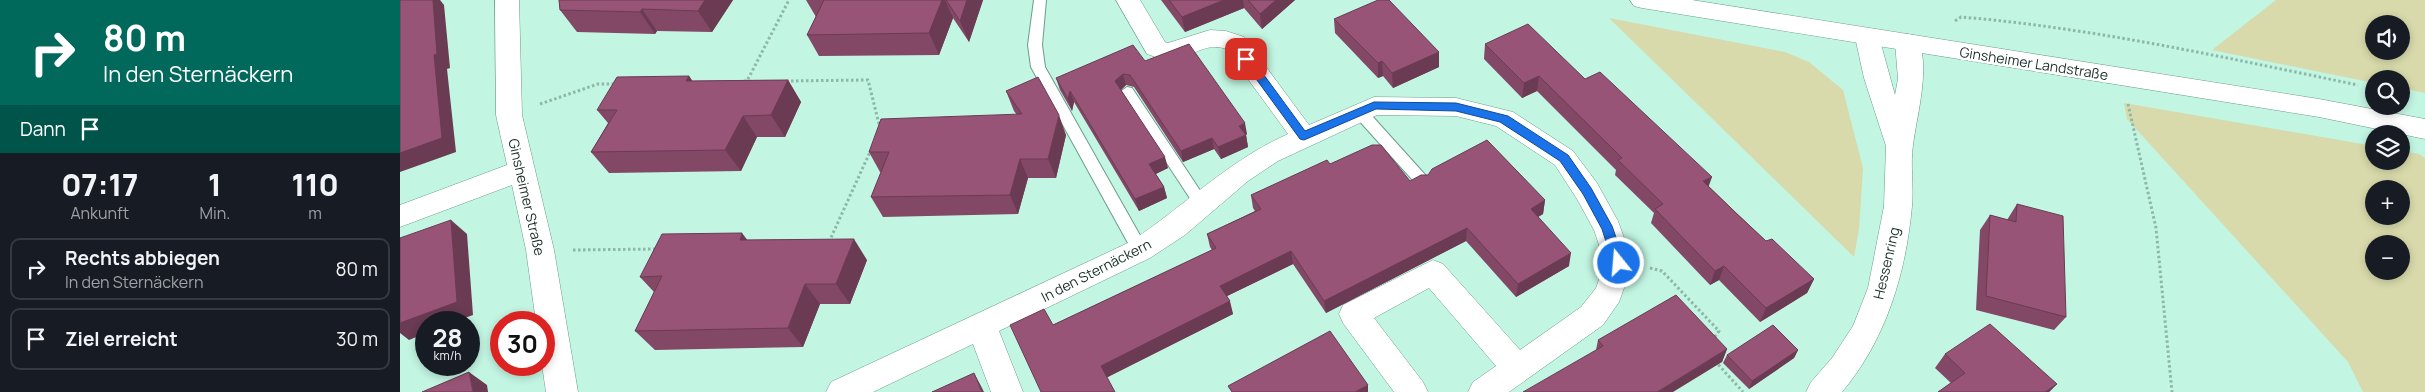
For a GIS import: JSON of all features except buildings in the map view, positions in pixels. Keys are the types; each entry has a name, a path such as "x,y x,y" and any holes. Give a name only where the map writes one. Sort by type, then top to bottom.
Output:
{"street":[{"name":"Ginsheimer Straße","path":"507,0 509,115 540,250 562,392"},
{"path":"1128,0 1156,48 1162,52 1169,52 1213,37 1224,38 1235,43 1304,136"},
{"name":"Ginsheimer Landstraße","path":"1642,0 2319,108 2425,129"},
{"name":"Hessenring","path":"1867,37 1877,78 1899,148"},
{"name":"Hessenring","path":"1822,392 1843,368 1866,332 1883,288 1898,206 1899,148 1911,79 1907,42"},
{"name":"In den Sternäckern","path":"842,392 1140,250 1176,227 1238,174 1269,154 1304,136 1374,106 1456,107 1504,119 1564,158 1587,191 1608,229 1619,263"},
{"path":"400,216 521,171"},
{"path":"1484,392 1518,370 1592,316 1609,293 1619,263"},
{"path":"1412,392 1354,314 1433,272 1518,370"},
{"path":"982,326 1007,392"}],"lane":[{"path":"1040,0 1035,45 1038,67 1140,250"},
{"path":"1127,92 1202,205"},
{"path":"1359,111 1424,182"}],"path":[{"path":"747,81 788,0"},
{"path":"1936,47 1947,26 1961,17 2008,20 2213,55 2364,86"},
{"path":"2124,78 2128,105 2156,228 2172,392"},
{"path":"784,81 868,80 880,130"},
{"path":"738,82 757,81"},
{"path":"509,115 598,84 618,84"},
{"path":"827,248 872,148"},
{"path":"540,250 658,249"},
{"path":"1619,263 1640,265 1662,271 1719,331 1710,344"},
{"path":"1712,358 1743,392"}],"green space":[{"path":"2276,0 2425,0 2425,93 2410,90 2410,70 2365,70 2365,81 2212,50"},
{"path":"1609,18 1785,52 1809,62 1843,90 1863,168 1859,229 1854,257"},
{"path":"2124,103 2365,144 2365,170 2410,170 2410,152 2419,154 2425,158 2425,392 2363,392 2348,362 2127,119"}],"route":[{"path":"1246,59 1304,136 1374,106 1456,107 1504,119 1564,158 1587,191 1608,229 1619,263"}]}
